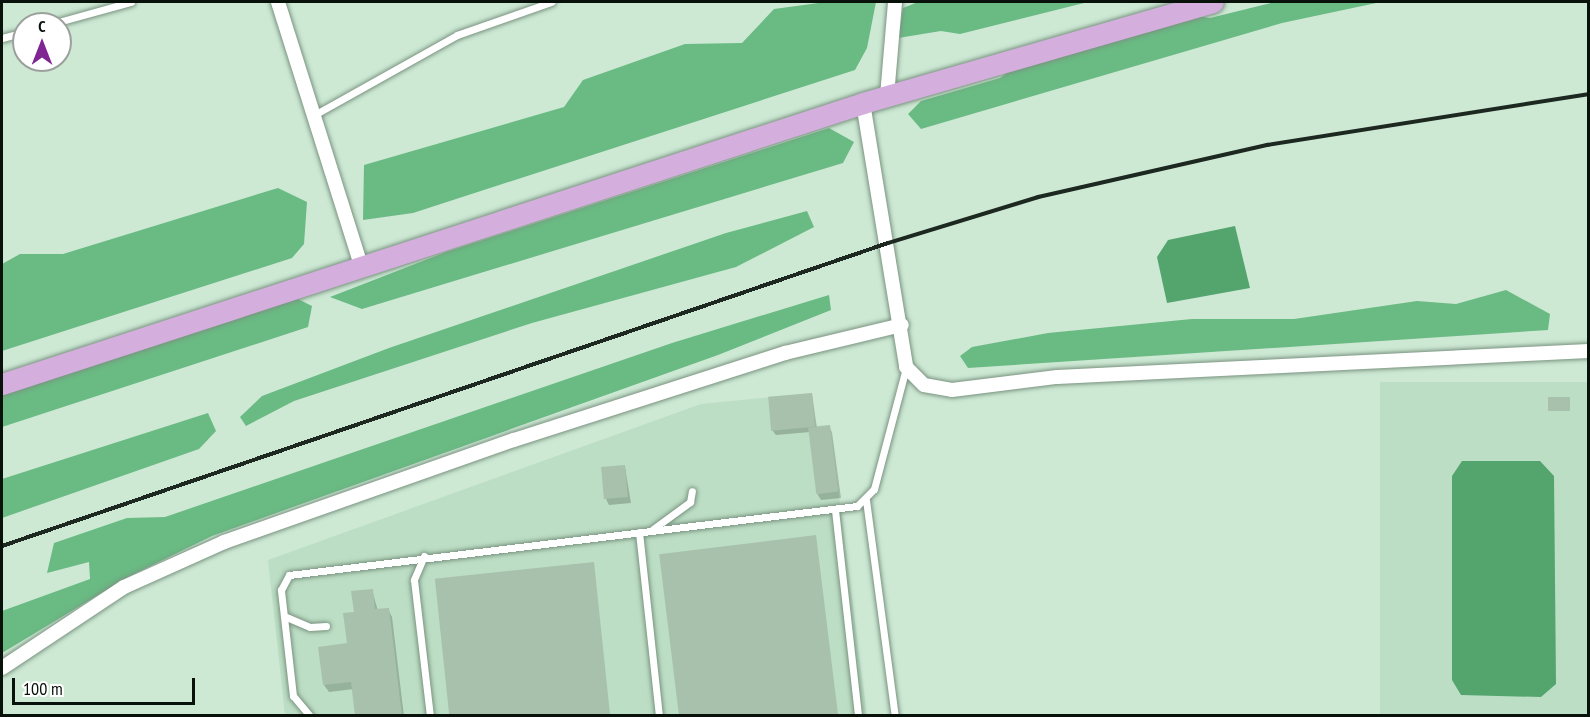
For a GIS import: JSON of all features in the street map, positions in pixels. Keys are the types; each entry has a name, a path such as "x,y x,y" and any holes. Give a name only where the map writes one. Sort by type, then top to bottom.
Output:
{"main road":[{"path":"2,384 863,103 1213,2"}],"street":[{"path":"278,2 362,268"},
{"path":"887,96 895,2"},
{"path":"863,103 902,325 906,367 924,385 952,390 1057,377 1588,351"},
{"path":"2,668 123,587 225,542 706,378 902,325"}],"lane":[{"path":"72,18 131,2"},
{"path":"314,115 457,35 551,2"},
{"path":"310,716 293,696 281,590 298,571 835,510 866,500 874,489 906,367"},
{"path":"651,531 690,502 692,491"},
{"path":"866,500 895,716"},
{"path":"835,510 858,716"},
{"path":"639,532 659,716"},
{"path":"424,556 414,580 430,716"},
{"path":"284,616 310,627 326,626"}],"shaded area":[{"path":"826,2 876,2 867,48 855,70 413,213 363,220 364,165 564,107 583,80 685,44 742,43 774,9"},
{"path":"918,2 1088,2 960,34 941,31 898,38 903,8"},
{"path":"1275,2 1381,2 1282,23 921,129 908,114 921,101 1000,78 1018,65 1197,16 1210,18"},
{"path":"829,128 854,142 843,163 362,309 330,297 446,252"},
{"path":"278,188 307,202 304,244 292,258 2,351 2,264 20,254 63,254"},
{"path":"807,211 814,227 736,267 532,323 294,401 246,426 240,417 262,396 389,348 726,233"},
{"path":"1235,226 1250,288 1167,303 1157,257 1168,240"},
{"path":"1506,290 1550,314 1548,330 968,368 960,356 972,347 1048,333 1192,319 1294,319 1417,301 1456,304"},
{"path":"829,295 831,310 718,355 212,536 128,577 2,653 2,611 90,579 89,562 47,573 54,543 127,518 165,517 672,343"},
{"path":"296,298 312,306 308,327 2,427 2,393"},
{"path":"1380,382 1588,382 1588,715 1380,715"},
{"path":"812,393 815,426 830,425 867,715 285,715 268,560 701,404"},
{"path":"208,413 216,431 199,449 2,518 2,479"},
{"path":"1462,461 1540,461 1554,476 1556,684 1541,697 1461,695 1452,680 1452,476"}],"building":[{"path":"812,393 815,427 771,431 768,397"},
{"path":"1548,397 1570,397 1570,411 1548,411"},
{"path":"830,425 838,492 816,494 808,428"},
{"path":"625,465 628,497 604,499 601,467"},
{"path":"816,535 838,716 679,716 659,554"},
{"path":"594,562 610,716 449,716 435,579"},
{"path":"373,589 375,609 389,608 402,716 355,716 351,682 323,685 318,647 347,643 343,613 354,612 351,591"}],"railway":[{"path":"2,546 888,243 1038,197 1267,145 1588,94"}]}
